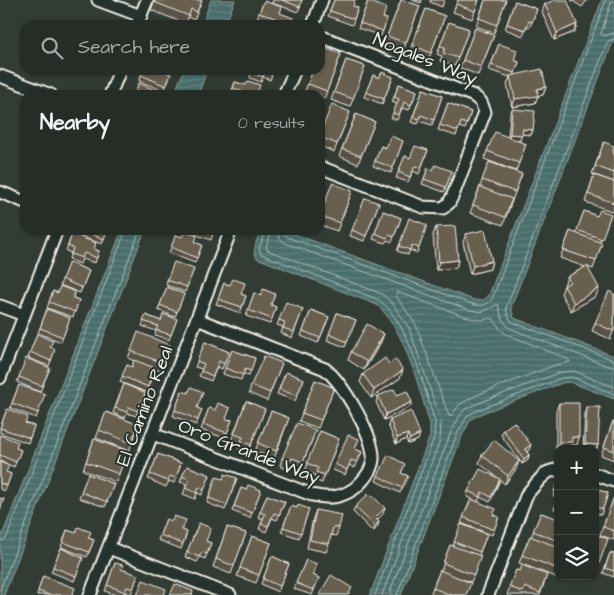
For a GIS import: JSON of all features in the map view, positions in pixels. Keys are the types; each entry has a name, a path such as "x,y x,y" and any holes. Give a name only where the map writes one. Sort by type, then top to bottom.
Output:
{"street":[{"path":"98,0 137,20"},
{"path":"139,20 147,0"},
{"path":"315,20 322,0"},
{"name":"Nogales Way","path":"325,38 474,96 481,102 485,112 453,195 449,203 443,208 423,207 325,169"},
{"path":"112,90 118,75"},
{"path":"286,90 293,75"},
{"path":"0,76 38,90"},
{"path":"0,192 20,200"},
{"path":"0,378 55,235"},
{"name":"El Camino Real","path":"90,595 229,235"},
{"path":"0,306 24,315"},
{"name":"Oro Grande Way","path":"153,434 324,498 334,498 346,494 361,483 371,469 373,456 367,435 344,390 333,376 324,369 197,319"},
{"path":"488,595 527,494 541,478 548,472 554,470"},
{"path":"599,475 614,481"},
{"path":"109,548 230,595"}],"water":[{"path":"211,0 235,0 227,20 204,20"},
{"path":"602,0 614,0 614,39 511,307 514,318 614,356 614,399 570,382 562,383 471,419 462,436 401,595 370,595 430,436 430,424 416,377 396,329 377,305 257,258 254,252 257,239 259,235 297,235 474,300 481,300 489,295"},
{"path":"182,75 205,75 200,90 176,90"},
{"path":"120,235 143,235 4,595 0,595 0,541"}],"building":[{"path":"155,0 202,0 197,12 191,9 189,16 154,2"},
{"path":"282,0 302,0 300,7"},
{"path":"334,0 355,0 353,6 358,8 354,19 330,11"},
{"path":"401,0 420,6 406,43 387,36"},
{"path":"458,0 479,0 475,11 456,4"},
{"path":"485,0 506,0 497,25 479,18"},
{"path":"555,0 567,0 577,24 557,33 545,4"},
{"path":"264,1 282,7 280,13 293,18 292,20 274,20 275,18 259,13"},
{"path":"368,1 386,8 383,18 387,19 383,31 360,23"},
{"path":"515,1 537,9 532,22 529,21 525,30 507,24"},
{"path":"426,9 445,16 431,53 412,45"},
{"path":"449,22 469,29 458,58 443,53 445,48 440,46"},
{"path":"475,28 494,35 481,67 463,60"},
{"path":"499,44 517,50 514,60 519,62 515,73 491,65"},
{"path":"325,48 341,54 327,91 308,84 311,75 325,75"},
{"path":"346,60 365,66 353,99 334,92"},
{"path":"542,69 546,87 537,89 538,96 515,99 510,76"},
{"path":"382,72 393,77 384,99 366,92 373,75 379,78"},
{"path":"141,75 171,75 166,86"},
{"path":"248,81 260,85 258,90 238,90 233,88 235,82 246,85"},
{"path":"139,83 155,90 136,90"},
{"path":"399,84 417,91 411,105 404,102 399,115 393,113 399,99 394,97"},
{"path":"423,89 442,96 434,120 421,115 420,119 413,117"},
{"path":"448,103 471,112 467,124 461,122 458,131 440,125"},
{"path":"332,104 350,112 337,144 325,139 325,122"},
{"path":"512,109 535,111 533,130 523,129 522,135 510,134"},
{"path":"356,114 375,122 361,156 342,149"},
{"path":"495,132 526,144 519,163 487,151"},
{"path":"391,136 403,141 393,168 375,161 381,146 386,148"},
{"path":"604,142 614,146 614,173 595,166"},
{"path":"415,146 428,150 421,168 415,166 410,177 398,172 405,156 410,158"},
{"path":"489,162 522,174 515,192 482,180"},
{"path":"435,165 452,171 446,187 424,179 428,168 433,170"},
{"path":"594,175 614,182 614,203 588,194"},
{"path":"332,183 352,191 340,223 325,218 325,202"},
{"path":"480,187 512,199 505,217 473,205"},
{"path":"365,198 379,203 366,236 352,230"},
{"path":"600,210 611,214 602,239 577,230 584,211 597,216"},
{"path":"383,211 401,218 394,237 389,235 387,238 375,233"},
{"path":"409,218 427,225 419,248 412,245 410,250 399,246"},
{"path":"455,226 458,260 439,262 436,227"},
{"path":"485,230 492,261 473,266 466,234"},
{"path":"570,231 602,243 596,261 563,250"},
{"path":"72,235 75,235 96,243 94,249 99,251 97,258 84,253 82,258 71,254 73,248 68,246"},
{"path":"93,235 105,235 104,239"},
{"path":"176,235 182,237 183,235 197,236 195,242 202,245 197,258 171,247"},
{"path":"69,262 89,271 82,288 62,279"},
{"path":"174,262 194,269 187,287 167,280"},
{"path":"587,266 599,288 574,303 564,286 570,282 567,277"},
{"path":"233,279 245,283 241,294 246,296 242,307 218,299 224,283 230,285"},
{"path":"60,286 75,292 73,298 79,300 75,312 49,302 53,291 58,293"},
{"path":"167,287 184,294 177,312 160,305"},
{"path":"263,289 275,294 271,305 276,307 272,319 248,310 254,293 261,296"},
{"path":"609,291 614,294 613,331 595,323"},
{"path":"286,302 303,309 294,332 283,328 285,322 279,320"},
{"path":"47,309 70,318 63,337 40,328"},
{"path":"311,310 329,317 320,338 303,331"},
{"path":"337,313 356,320 347,342 329,334"},
{"path":"163,314 177,319 171,335 156,330 158,326 143,321 146,315 161,321"},
{"path":"367,324 384,334 367,362 351,352"},
{"path":"138,332 170,345 163,363 131,351"},
{"path":"37,334 53,341 50,347 55,349 51,361 30,352"},
{"path":"205,342 229,352 224,364 219,361 213,376 201,371 204,364 197,361"},
{"path":"232,350 255,358 251,371 245,369 243,375 225,368"},
{"path":"264,356 282,363 270,393 251,385"},
{"path":"26,358 50,368 42,386 19,377"},
{"path":"385,358 389,364 395,359 403,370 374,390 363,374"},
{"path":"134,360 155,368 148,387 122,376 127,365 132,367"},
{"path":"286,372 304,379 297,396 279,389"},
{"path":"315,380 334,388 321,420 302,413"},
{"path":"124,384 145,393 138,411 129,407 127,412 115,408"},
{"path":"19,385 45,394 38,413 12,403"},
{"path":"191,387 203,392 197,408 202,410 198,420 175,410 182,391 188,393"},
{"path":"394,389 397,395 407,391 412,402 386,414 378,396"},
{"path":"246,401 265,409 251,445 241,441 243,437 234,434"},
{"path":"218,403 230,408 226,419 232,420 227,433 203,424 209,408 215,410"},
{"path":"559,403 579,403 579,437 572,437 572,442 559,442"},
{"path":"587,407 600,407 598,445 585,444"},
{"path":"7,409 28,417 25,423 34,426 30,438 0,428"},
{"path":"271,411 289,418 276,451 258,443"},
{"path":"411,411 420,434 410,439 408,434 397,438 390,420"},
{"path":"106,412 139,425 131,443 99,430"},
{"path":"614,421 614,451 604,447"},
{"path":"514,422 531,445 525,449 529,455 524,459 503,430"},
{"path":"297,423 316,430 303,462 292,458 290,461 282,458"},
{"path":"320,431 339,439 325,475 316,472 318,468 307,463"},
{"path":"0,435 18,442 16,448 21,450 16,462 0,455"},
{"path":"348,435 359,439 355,449 362,452 357,462 351,460 347,470 335,464"},
{"path":"94,439 127,451 119,474 86,462"},
{"path":"494,440 519,461 508,476 482,455"},
{"path":"158,454 181,463 176,478 170,476 168,481 150,474"},
{"path":"388,455 405,464 401,473 408,476 402,488 378,476"},
{"path":"0,462 9,466 6,472 11,474 7,486 0,483"},
{"path":"187,466 210,475 204,490 199,487 197,493 185,488 189,479 182,476"},
{"path":"480,469 500,479 491,497 482,492 480,497 468,491"},
{"path":"88,474 114,484 107,502 81,492"},
{"path":"225,474 237,478 227,505 209,498 216,477 223,479"},
{"path":"248,485 261,490 252,513 234,506 241,488 246,490"},
{"path":"599,490 608,493 603,509 599,508"},
{"path":"369,493 385,508 375,518 379,522 375,526 355,507"},
{"path":"267,495 285,502 279,515 274,513 268,526 261,524 265,514 260,512"},
{"path":"614,497 614,531 603,527"},
{"path":"0,498 4,499 0,510"},
{"path":"471,499 496,509 493,515 499,517 494,530 463,517"},
{"path":"298,505 309,509 301,533 283,527 291,506 297,508"},
{"path":"316,510 342,515 339,528 333,527 329,544 310,540"},
{"path":"541,513 554,518 554,539 533,531"},
{"path":"174,516 186,520 182,530 187,532 183,544 160,535 166,519 172,521"},
{"path":"199,523 211,528 206,541 211,543 207,554 202,552 199,557 187,552"},
{"path":"461,524 487,534 480,552 454,542"},
{"path":"78,527 91,532 88,538 94,540 89,552 63,542 67,530 76,533"},
{"path":"227,527 246,533 234,566 216,559"},
{"path":"252,536 271,543 259,575 240,568"},
{"path":"530,536 554,545 554,567 522,555"},
{"path":"599,536 608,539 599,564"},
{"path":"450,545 481,556 474,575 443,563"},
{"path":"61,548 83,558 76,576 53,567"},
{"path":"610,553 614,554 614,571 605,568"},
{"path":"272,556 289,564 280,586 263,579"},
{"path":"306,560 317,564 313,575 319,578 313,590 296,583"},
{"path":"115,563 123,565 121,569 138,575 133,589 127,587 125,592 107,585"},
{"path":"522,565 547,575 540,593 525,587 523,592 509,587 516,570 520,571"},
{"path":"440,570 471,583 466,595 451,595 433,588"},
{"path":"331,575 352,588 348,595 319,595"},
{"path":"43,576 75,588 72,595 49,595 38,591"},
{"path":"143,580 166,589 164,595 137,595"},
{"path":"175,584 193,591 192,595 170,595"}]}
